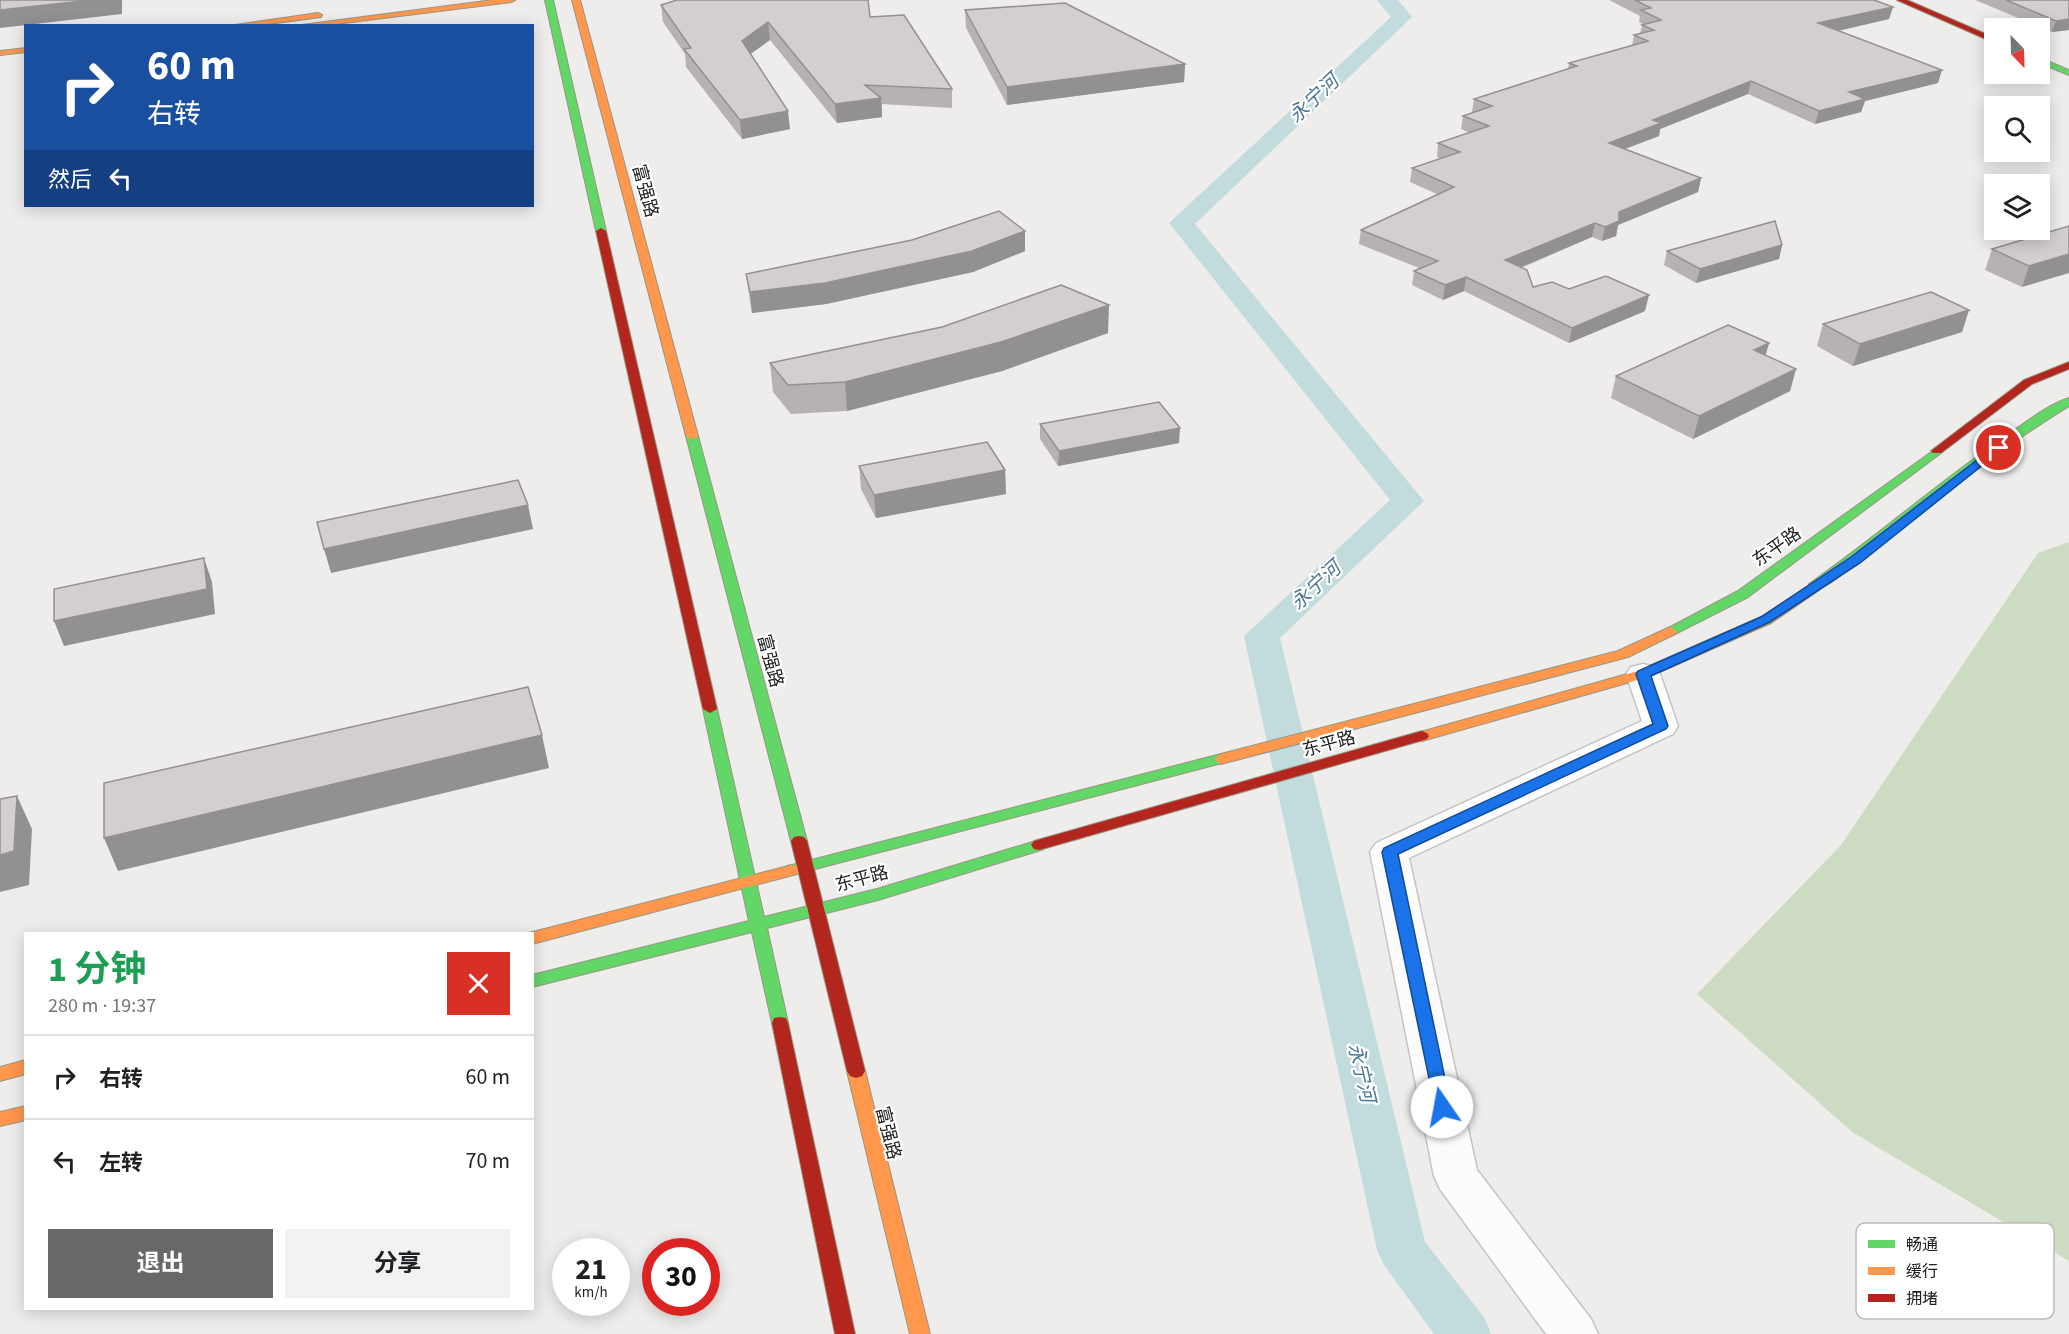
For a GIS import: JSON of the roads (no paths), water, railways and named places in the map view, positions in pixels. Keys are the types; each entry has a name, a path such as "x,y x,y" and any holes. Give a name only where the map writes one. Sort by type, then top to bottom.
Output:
{"main road":[{"path":"247,24 445,0"},
{"path":"313,24 511,0"},
{"path":"549,0 750,882 845,1334"},
{"name":"富强路","path":"576,0 806,868 920,1334"},
{"path":"1901,0 1984,36"},
{"path":"1921,0 1984,27"},
{"path":"0,53 24,50"},
{"path":"2050,56 2069,64"},
{"path":"0,61 24,58"},
{"path":"2050,64 2069,73"},
{"name":"东平路","path":"534,937 1623,654 1743,594 1860,510 2028,382 2069,364"},
{"name":"东平路","path":"534,980 815,910 1159,809 1643,674 1766,620 1855,560 2035,420 2069,400"},
{"path":"0,1074 24,1068"},
{"path":"0,1119 24,1113"}],"street":[{"path":"1574,1334 1456,1176 1389,852 1661,726 1643,674"}],"waterway":[{"name":"永宁河","path":"1387,0 1402,17 1181,223 1408,501 1262,636 1402,1250 1465,1334"}]}
